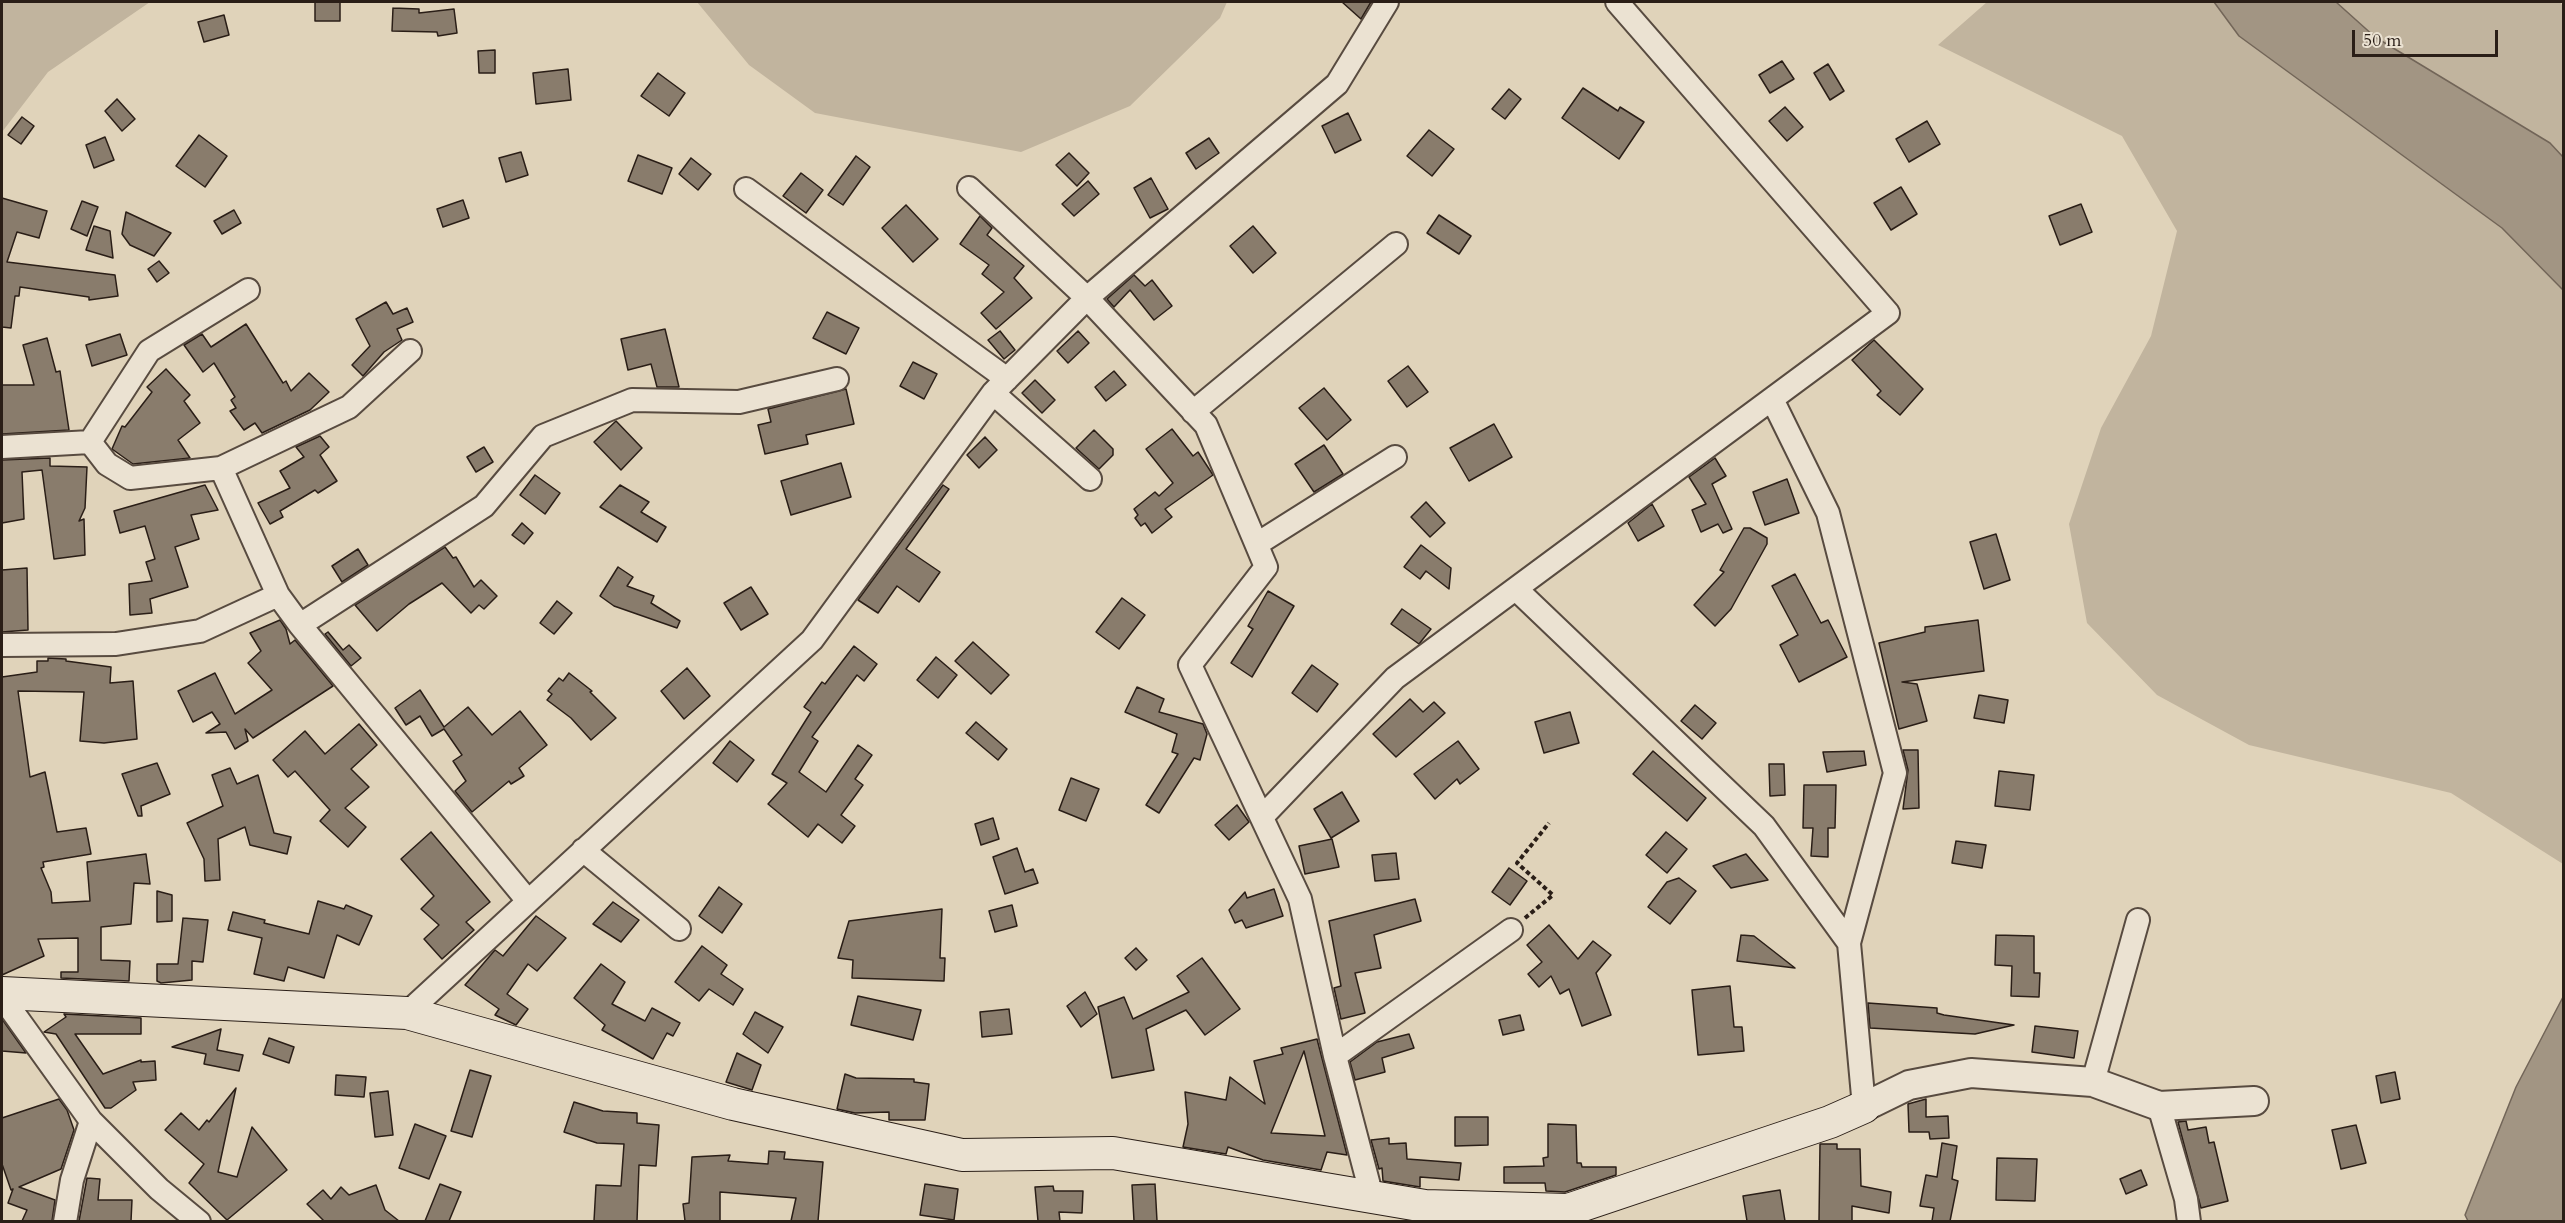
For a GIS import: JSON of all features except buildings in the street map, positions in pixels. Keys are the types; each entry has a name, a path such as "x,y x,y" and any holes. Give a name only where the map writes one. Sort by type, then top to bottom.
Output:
{"main road":[{"path":"2,995 407,1013 733,1104 962,1155 1113,1153 1425,1206 1568,1210 1830,1122 1864,1107"}],"street":[{"path":"407,1013 812,640 1000,386 1087,298 1337,84 1387,2"},
{"path":"1262,817 1395,678 1888,313 1617,2"},
{"path":"969,188 1087,298 1206,425 1257,544 1266,567 1190,665 1300,899 1335,1056 1372,1197"},
{"path":"746,189 1000,386 1090,479"},
{"path":"1193,412 1396,244"},
{"path":"90,442 149,351 248,290"},
{"path":"90,442 108,464 130,477 221,468 349,407 410,351"},
{"path":"300,625 484,506 543,436 632,400 739,402 837,379"},
{"path":"1772,399 1828,513 1895,773 1849,943 1864,1107 1909,1085 1971,1074 2093,1082 2159,1106 2254,1101"},
{"path":"2,447 90,442"},
{"path":"1257,544 1395,457"},
{"path":"221,468 278,595 300,625 528,901"},
{"path":"1516,589 1764,826 1849,943"},
{"path":"2,645 116,644 200,631 278,595"},
{"path":"583,850 679,930"},
{"path":"2093,1082 2138,920"},
{"path":"1335,1056 1511,930"},
{"path":"2,995 91,1121 159,1189 199,1221"},
{"path":"2159,1106 2186,1199 2188,1221"},
{"path":"65,1221 72,1180 91,1121"}],"path":[{"path":"1511,930 1552,895 1517,863 1549,823"}],"shaded area":[{"path":"2,2 150,2 48,72 2,132"},
{"path":"697,2 1227,2 1220,18 1130,106 1021,152 815,113 749,65"},
{"path":"1987,2 2214,2 2239,36 2502,228 2563,290 2563,864 2451,793 2249,745 2157,695 2087,623 2069,524 2101,428 2151,336 2177,231 2122,136 1938,45"},
{"path":"2214,2 2336,2 2375,37 2550,143 2563,157 2563,290 2502,228 2239,36"},
{"path":"2336,2 2560,2 2564,8 2563,157 2550,143 2375,37"},
{"path":"2563,997 2563,1221 2468,1221 2465,1215 2516,1087"}]}
